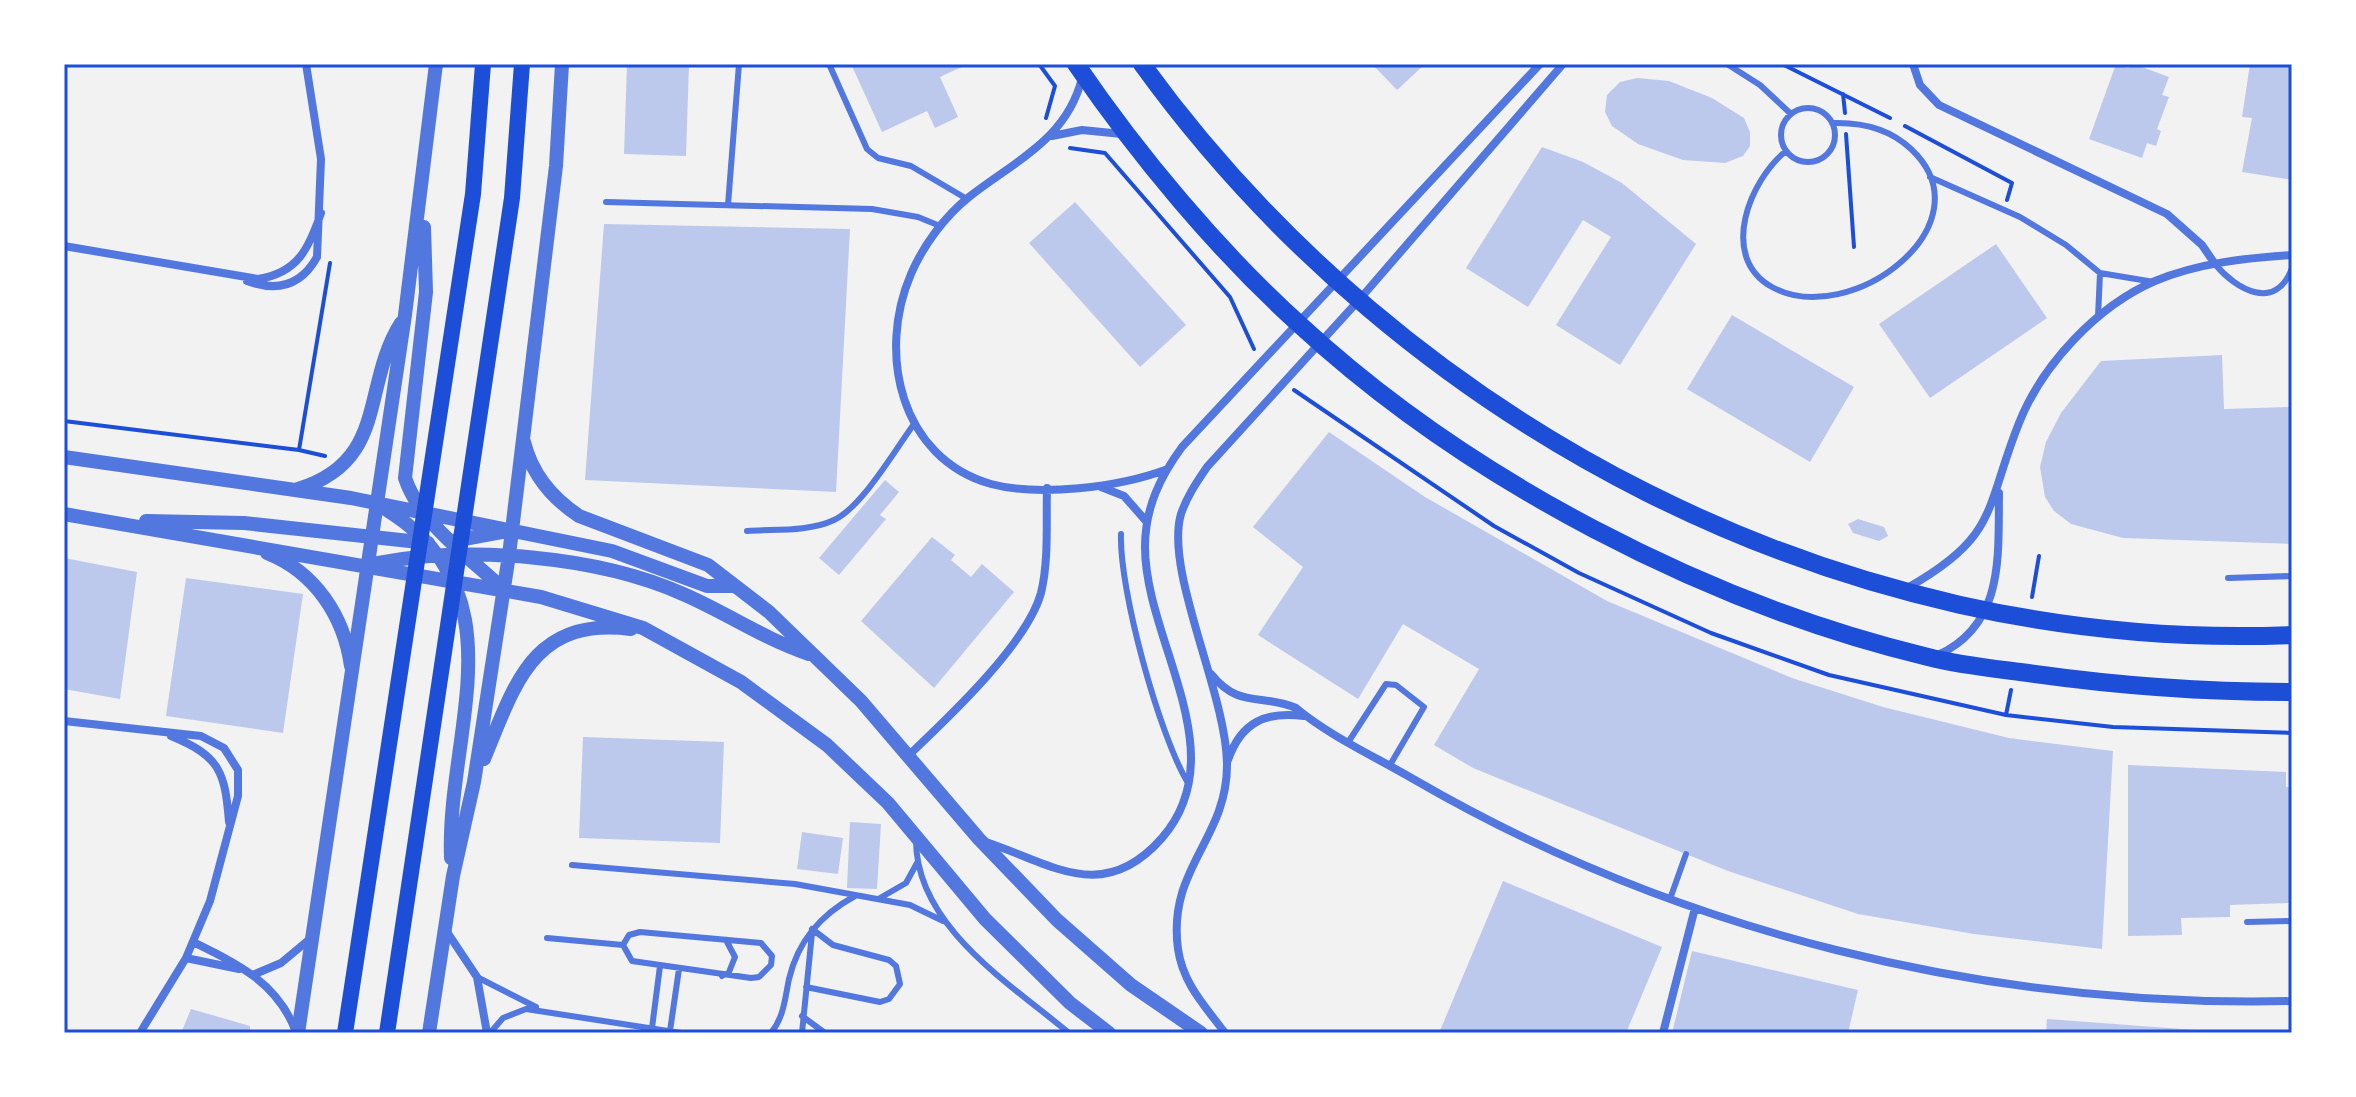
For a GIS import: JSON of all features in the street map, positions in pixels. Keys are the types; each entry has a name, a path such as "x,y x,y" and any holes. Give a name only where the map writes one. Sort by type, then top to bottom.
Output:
{"main road":[{"path":"345,1033 473,194 483,64"},
{"path":"387,1033 512,198 522,64"},
{"path":"1142,64 1206,148 1336,282 1497,406 1600,470 1708,523 1901,591 1987,612 2028,620 2180,633 2292,635"},
{"path":"1079,69 1207,229 1297,323 1414,417 1467,453 1616,540 1763,606 1931,658 2016,672 2204,692 2292,692"}],"street":[{"path":"64,246 236,277 272,288 286,286 310,270 320,243 321,213 319,133 306,64"},
{"path":"297,1033 421,208 436,64"},
{"path":"429,1033 453,876 474,782 509,555 556,166 562,64"},
{"path":"979,839 1074,876 1116,871 1157,843 1171,828 1183,806 1189,785 1190,741 1148,576 1146,521 1166,469 1260,362 1540,64"},
{"path":"1227,762 1211,674 1182,571 1178,544 1180,517 1190,492 1207,467 1359,300 1563,64"},
{"path":"1913,64 1920,85 1939,105 2167,214 2194,236 2215,264"},
{"path":"1079,69 1072,108 1052,137 967,199 940,226 911,274 896,328 897,378 914,424 941,456 964,472 991,484 1047,488 1093,485 1130,481 1166,469"},
{"path":"1052,137 1082,130 1130,135"},
{"path":"421,208 426,250 426,292 405,478 412,497 426,514 503,590"},
{"path":"236,277 272,277 296,264 311,242 321,213"},
{"path":"1931,658 1963,640 1987,612 1997,580 1999,488 2007,453 2038,386 2060,356 2098,317 2154,282 2215,264 2292,255"},
{"path":"295,490 323,479 347,461 366,432 386,353 405,315"},
{"path":"522,437 540,481 564,506 588,520 708,565 769,612 909,755 979,839 1091,950 1142,993 1201,1033"},
{"path":"64,457 295,490 511,529 633,557 707,586 733,586"},
{"path":"1093,485 1124,496 1146,521"},
{"path":"909,755 1015,642 1034,610 1044,575 1047,488"},
{"path":"1901,591 1958,557 1982,525 1999,488"},
{"path":"377,504 402,519 439,556 454,580 466,616 471,660 451,822 453,876"},
{"path":"64,514 503,590 615,618 656,635 741,682 794,718 859,773 916,835 985,919 1061,994 1109,1033"},
{"path":"114,522 204,520 426,543 454,541 511,529"},
{"path":"244,546 291,565 327,601 346,643 351,689"},
{"path":"369,565 439,556 509,555 562,561 679,592 766,639 813,655"},
{"path":"474,782 511,689 527,663 540,652 571,635 605,628 656,635"},
{"path":"1211,674 1222,689 1239,698 1285,704 1530,843 1695,908 1826,948 1987,980 2125,996 2292,1001"},
{"path":"1225,1033 1189,985 1178,949 1177,918 1182,887 1220,813 1227,762 1240,734 1260,718 1286,714 1305,716"},
{"path":"64,721 214,741 232,758 239,783 230,831 210,901 186,958 140,1033"},
{"path":"165,734 197,748 215,762 225,783 230,831"},
{"path":"1663,1033 1695,908"},
{"path":"445,929 477,977 489,1033"},
{"path":"255,974 281,963 313,936"},
{"path":"193,942 243,970"},
{"path":"186,958 255,974 285,1008 297,1033"}],"lane":[{"path":"728,205 739,64"},
{"path":"829,64 867,149 878,158 911,166 967,199"},
{"path":"1727,64 1760,85 1791,114"},
{"path":"1786,151 1766,169 1752,192 1745,218 1746,243 1754,269 1762,280 1800,296 1828,297 1859,289 1901,263 1927,229 1933,203 1930,177 1916,154 1896,137 1872,126 1832,123 1814,108 1791,114 1781,135 1786,151 1806,162 1821,158 1832,146 1832,123"},
{"path":"1930,177 2020,217 2066,245 2100,273 2154,282"},
{"path":"606,202 872,209 918,217 940,226"},
{"path":"2215,264 2227,279 2245,292 2255,294 2281,284 2292,268"},
{"path":"2098,317 2100,273"},
{"path":"747,531 812,526 836,519 854,503 914,424"},
{"path":"1121,534 1127,593 1164,730 1189,785"},
{"path":"2228,578 2292,576"},
{"path":"1349,741 1386,684 1396,685 1424,707 1390,765"},
{"path":"916,835 922,885 943,921"},
{"path":"1670,899 1686,854"},
{"path":"877,899 906,883 917,863"},
{"path":"572,865 765,880 910,905 943,921 1067,1032"},
{"path":"771,1033 781,1020 794,961 812,929 824,916 855,896"},
{"path":"2247,922 2292,921"},
{"path":"806,987 880,1002 889,999 900,984 896,966 889,960 833,945 812,929"},
{"path":"802,1033 801,1015 812,929"},
{"path":"640,932 761,943 772,956 767,972 759,977 722,976 632,961 623,945 629,935 640,932"},
{"path":"547,938 623,945"},
{"path":"722,976 729,972 735,957 734,950 724,939"},
{"path":"652,1028 660,966"},
{"path":"670,1031 679,969"},
{"path":"477,977 539,1009"},
{"path":"489,1033 514,1011 539,1009 681,1033"},
{"path":"801,1015 825,1033"}],"path":[{"path":"1039,64 1055,86 1044,127 1060,146 1105,153 1230,297 1260,362"},
{"path":"1843,93 1854,247"},
{"path":"299,450 333,244 320,243"},
{"path":"64,421 299,450 347,461"},
{"path":"2028,620 2039,556"},
{"path":"2006,715 2016,672"}],"building":[{"path":"627,64 689,64 686,156 624,154"},
{"path":"851,64 968,64 940,77 958,117 935,128 927,111 882,132"},
{"path":"1372,64 1425,64 1397,90"},
{"path":"2116,64 2128,68 2134,64 2169,77 2162,95 2169,97 2157,129 2161,131 2156,146 2147,143 2142,158 2089,139"},
{"path":"2250,64 2292,64 2292,180 2242,172 2252,118 2242,117"},
{"path":"1637,78 1669,81 1712,98 1744,118 1750,132 1750,146 1743,156 1725,163 1683,160 1638,144 1612,126 1605,112 1607,95 1620,82"},
{"path":"1542,147 1583,162 1622,183 1696,244 1620,365 1556,325 1611,237 1583,220 1528,307 1466,268"},
{"path":"1075,202 1186,325 1140,367 1029,243"},
{"path":"604,224 850,229 836,492 585,480"},
{"path":"1996,244 2047,318 1930,398 1879,324"},
{"path":"1732,315 1854,387 1810,462 1687,389"},
{"path":"2222,355 2224,409 2292,407 2292,544 2123,538 2071,524 2054,511 2045,497 2040,467 2046,442 2061,413 2101,361"},
{"path":"1329,432 1425,497 1607,601 1792,678 1883,707 2009,738 2113,751 2102,949 1974,934 1858,914 1728,871 1473,768 1434,745 1479,669 1403,624 1358,699 1258,635 1303,567 1253,527"},
{"path":"885,480 899,492 880,515 886,519 839,575 819,558"},
{"path":"1858,519 1884,527 1888,536 1879,541 1853,533 1848,524"},
{"path":"932,537 955,555 951,560 971,577 982,564 1014,592 934,688 861,621"},
{"path":"64,558 137,572 120,699 64,689"},
{"path":"186,578 303,594 283,733 166,716"},
{"path":"583,737 724,742 720,843 579,838"},
{"path":"2128,765 2286,772 2286,787 2292,787 2289,903 2230,905 2230,917 2181,918 2182,935 2128,936"},
{"path":"850,822 881,824 877,889 847,888"},
{"path":"802,832 843,838 838,874 797,869"},
{"path":"1503,881 1662,947 1626,1033 1439,1033"},
{"path":"1692,951 1858,990 1848,1033 1672,1033"},
{"path":"191,1009 250,1026 250,1033 181,1033"},
{"path":"2047,1019 2209,1031 2209,1033 2046,1033"}]}
